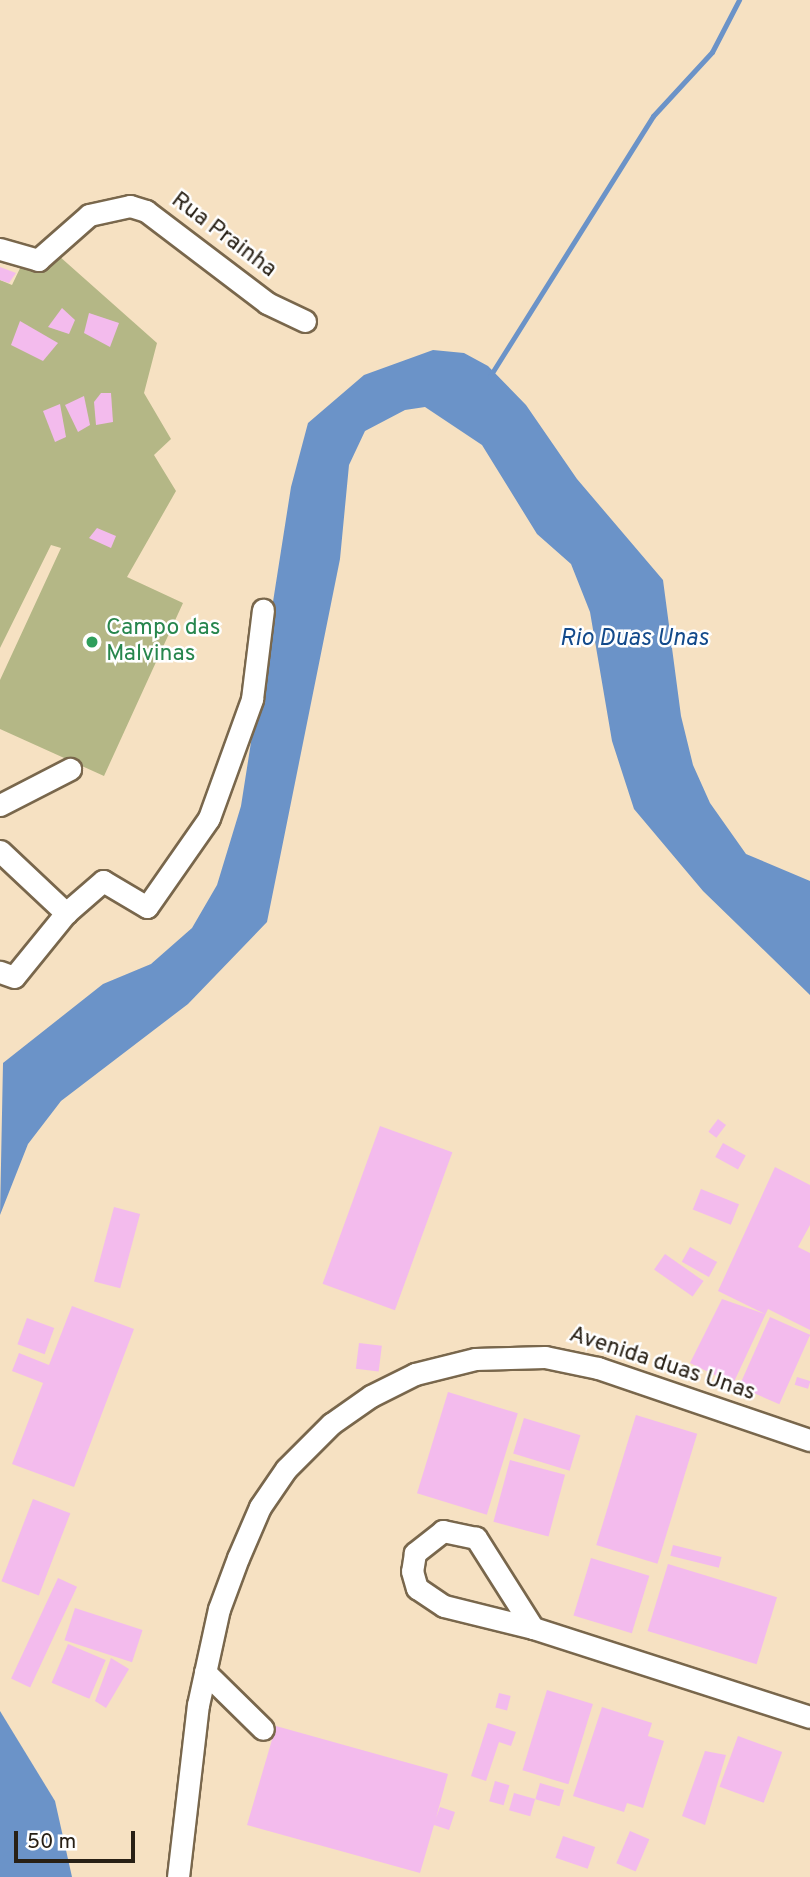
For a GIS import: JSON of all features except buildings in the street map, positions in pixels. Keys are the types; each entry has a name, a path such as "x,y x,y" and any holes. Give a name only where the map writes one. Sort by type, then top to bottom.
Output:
{"street":[{"name":"Rua Prainha","path":"0,249 38,260 89,215 130,206 146,211 267,303 305,321"},
{"path":"0,972 14,977 65,917 103,881 148,907 209,818 223,789 252,699 263,610"},
{"path":"0,805 70,769"},
{"path":"0,851 65,917"},
{"name":"Avenida duas Unas","path":"177,1877 205,1672 238,1558 260,1507 286,1469 331,1424 415,1374 512,1354 570,1360 810,1440"},
{"path":"533,1628 476,1538 443,1531 415,1553 411,1571 427,1599 533,1628 810,1717"},
{"path":"205,1672 263,1729"}],"green space":[{"path":"59,256 157,343 144,393 171,439 154,455 176,491 127,577 183,603 104,776 0,729 0,680 61,548 51,545 0,648 0,280 12,285 23,262 41,265"}],"water":[{"name":"Rio Duas Unas","path":"433,350 464,353 488,366 526,405 577,479 663,580 681,716 693,765 710,803 746,854 810,881 810,995 703,891 634,809 612,741 590,612 571,564 537,534 482,445 425,407 405,410 365,431 349,465 340,559 267,922 188,1004 61,1101 28,1144 0,1215 3,1063 103,984 151,964 192,928 217,885 241,806 291,487 308,423 364,375"},
{"path":"0,1711 55,1801 72,1877 0,1877"}],"waterway":[{"path":"490,376 653,116 712,52 739,0"}],"place":[{"name":"Campo das Malvinas","path":"92,642"}]}
